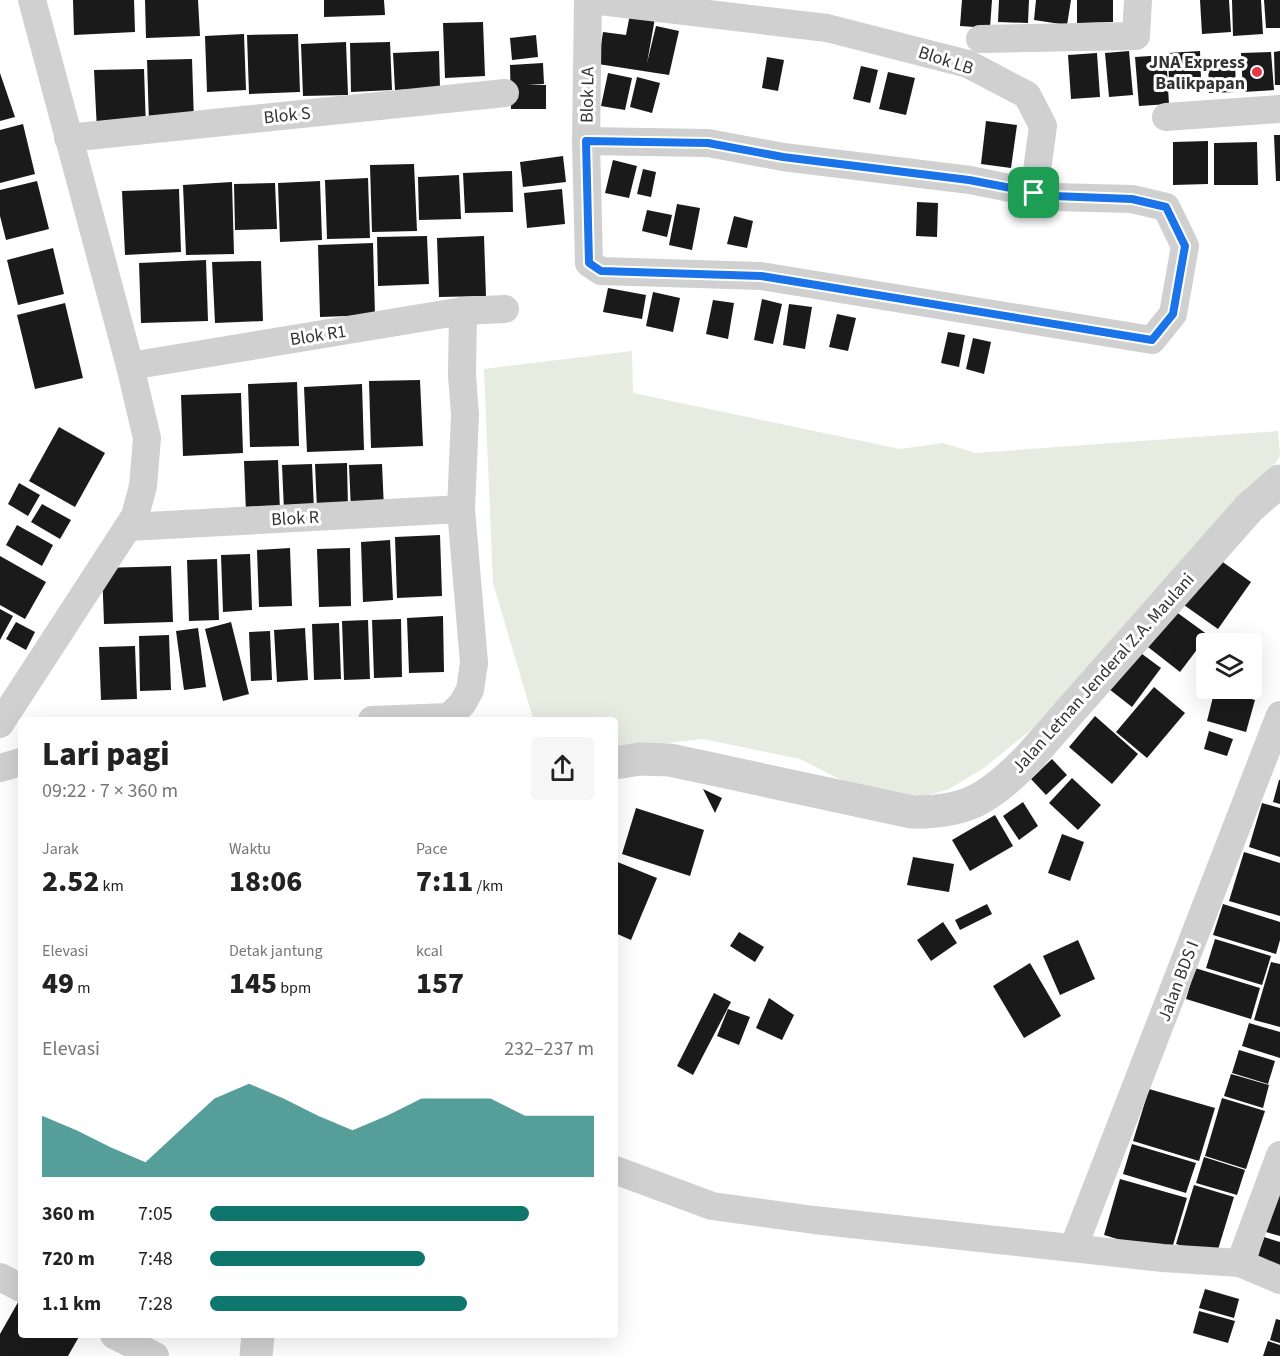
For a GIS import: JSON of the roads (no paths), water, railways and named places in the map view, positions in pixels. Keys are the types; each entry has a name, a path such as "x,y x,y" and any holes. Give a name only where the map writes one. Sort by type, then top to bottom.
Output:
{"street":[{"path":"0,724 135,516 143,486 147,438 130,366 32,0"},
{"name":"Blok LB","path":"590,0 827,28 968,64 1027,95 1042,126 1034,193"},
{"name":"Blok LA","path":"590,0 586,141 589,263 601,271 761,276 1152,340 1173,314 1185,246 1166,207 1132,199 1053,196 1034,193"},
{"name":"Blok LB","path":"712,0 761,20"},
{"path":"980,39 1136,36 1138,0"},
{"name":"Blok S","path":"68,138 505,93"},
{"path":"1166,117 1280,109"},
{"path":"586,141 708,143 783,157 969,180 1034,193"},
{"name":"Blok R1","path":"130,366 463,311 505,309"},
{"path":"449,717 462,704 470,690 474,663 461,508 465,415 462,375 463,311"},
{"name":"Jalan Letnan Jenderal Z.A. Maulani","path":"618,763 640,759 670,760 912,812 941,812 971,804 1004,783 1028,760 1250,508 1280,481"},
{"name":"Blok R","path":"129,527 461,508"},
{"name":"Jalan BDS I","path":"1074,1246 1280,715"},
{"path":"0,768 18,763"},
{"path":"1240,1263 1280,1155"},
{"path":"618,1171 712,1206 814,1220 1074,1246 1163,1258 1240,1263 1280,1280"},
{"path":"0,1278 18,1287"},
{"path":"120,1338 155,1356"},
{"path":"256,1356 258,1338"}],"place":[{"name":"JNA Express Balikpapan","path":"1257,72"}]}
